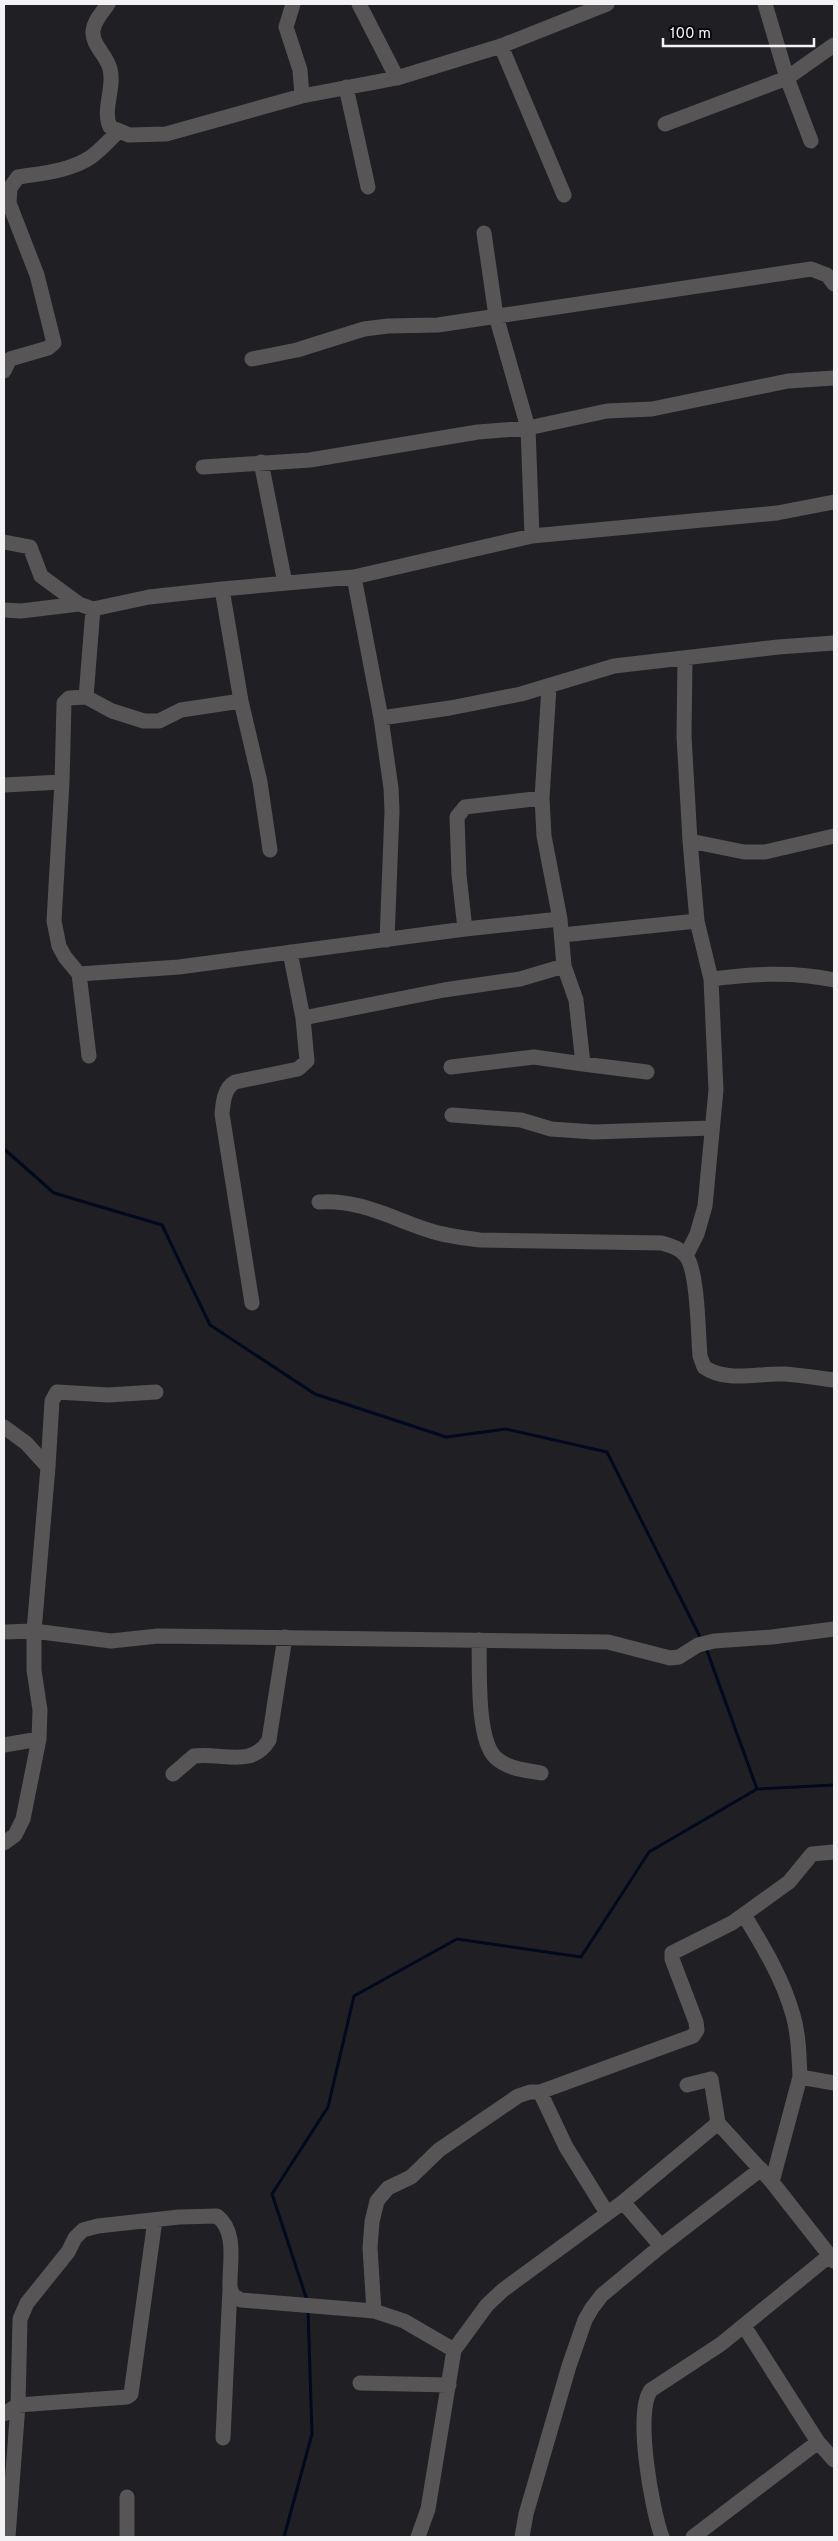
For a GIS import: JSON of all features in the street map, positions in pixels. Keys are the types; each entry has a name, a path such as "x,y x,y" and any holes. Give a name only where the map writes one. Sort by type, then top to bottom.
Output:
{"street":[{"path":"108,4 95,23 93,32 97,47 110,67 111,82 107,119 110,127 118,132 129,135 166,134 302,96 397,78 500,46 608,4"},
{"path":"294,4 286,27 300,70 302,96"},
{"path":"359,4 397,78"},
{"path":"765,4 787,78 812,140"},
{"path":"665,124 787,78 834,45"},
{"path":"500,46 564,195"},
{"path":"346,87 368,188"},
{"path":"4,371 10,359 48,348 54,343 36,275 9,203 10,188 18,177 79,164 92,156 118,132"},
{"path":"484,233 496,316 528,428 532,536"},
{"path":"252,359 297,350 364,329 388,326 438,325 811,270 828,275 834,284"},
{"path":"203,467 310,460 478,432 528,428 607,411 652,409 788,381 834,378"},
{"path":"260,462 285,583"},
{"path":"4,610 21,611 86,606 222,589 354,577 532,536 777,513 834,502"},
{"path":"4,542 30,547 42,576 86,606"},
{"path":"354,577 381,718 391,788 388,940"},
{"path":"222,589 241,701 260,782 270,850"},
{"path":"86,606 86,697"},
{"path":"381,718 450,708 549,688 614,666 778,647 834,643"},
{"path":"685,659 684,736 690,841 697,921 711,979 716,1090 705,1206 700,1228 686,1256"},
{"path":"549,688 542,798 544,836 560,919 564,966 576,1000 583,1064"},
{"path":"89,1056 79,974 65,957 59,946 54,921 62,782 64,703 69,698 86,697 112,711 144,722 159,721 181,710 241,701"},
{"path":"4,785 62,782"},
{"path":"465,928 459,875 456,816 466,807 542,798"},
{"path":"690,841 744,852 765,852 834,836"},
{"path":"79,974 179,967 465,928 560,919"},
{"path":"562,935 697,921"},
{"path":"252,1303 222,1114 223,1103 228,1088 235,1082 303,1067 307,1061 303,1018 290,952"},
{"path":"303,1018 444,990 520,979 564,966"},
{"path":"711,979 760,973 806,975 834,980"},
{"path":"451,1067 534,1057 647,1072"},
{"path":"452,1114 521,1120 551,1128 594,1132 711,1128"},
{"path":"319,1202 360,1204 432,1231 480,1240 662,1243 676,1248 686,1256 693,1269 700,1356 704,1367 712,1373 728,1376 784,1374 834,1380"},
{"path":"4,1843 15,1835 23,1819 39,1739 40,1710 34,1670 34,1631 52,1401 57,1392 108,1395 156,1392"},
{"path":"4,1427 26,1443 48,1467"},
{"path":"4,1632 34,1631 111,1641 158,1636 608,1642 670,1658 679,1657 698,1645 714,1641 772,1637 834,1629"},
{"path":"173,1774 194,1756 245,1758 260,1752 265,1747 269,1740 285,1637"},
{"path":"479,1640 483,1730 489,1749 495,1757 512,1767 541,1773"},
{"path":"4,1745 39,1739"},
{"path":"374,2311 370,2235 375,2207 382,2194 394,2184 411,2177 439,2150 518,2096 530,2092 540,2092 693,2036 697,2030 696,2022 672,1959 672,1953 676,1949 715,1932 744,1915 789,1882 812,1854 834,1852"},
{"path":"744,1915 774,1968 794,2018 800,2077 772,2182"},
{"path":"800,2077 834,2083"},
{"path":"662,2537 647,2474 645,2397 651,2390 722,2344 832,2258 772,2182 718,2123 711,2079 687,2085"},
{"path":"540,2092 566,2148 607,2213"},
{"path":"418,2537 428,2509 454,2350 487,2305 623,2202 718,2123"},
{"path":"522,2537 526,2514 569,2366 585,2320 602,2294 760,2169"},
{"path":"623,2202 661,2246"},
{"path":"8,2537 18,2405 20,2319 23,2310 68,2252 75,2238 84,2230 98,2226 206,2215 217,2216 225,2222 231,2245 224,2438"},
{"path":"4,2414 18,2405 127,2397 131,2394 155,2220"},
{"path":"230,2288 233,2295 241,2300 374,2311 404,2321 454,2350"},
{"path":"744,2326 818,2442 834,2460"},
{"path":"360,2383 449,2385"},
{"path":"693,2537 818,2442"},
{"path":"127,2497 128,2537"}],"waterway":[{"path":"4,1149 54,1193 162,1225 210,1325 315,1394 446,1437 506,1429 607,1452 702,1641"},
{"path":"706,1648 757,1789"},
{"path":"307,2300 272,2194 328,2107 354,1996 457,1939 581,1957 649,1852 757,1789 834,1785"},
{"path":"284,2537 312,2434 308,2309"}]}
